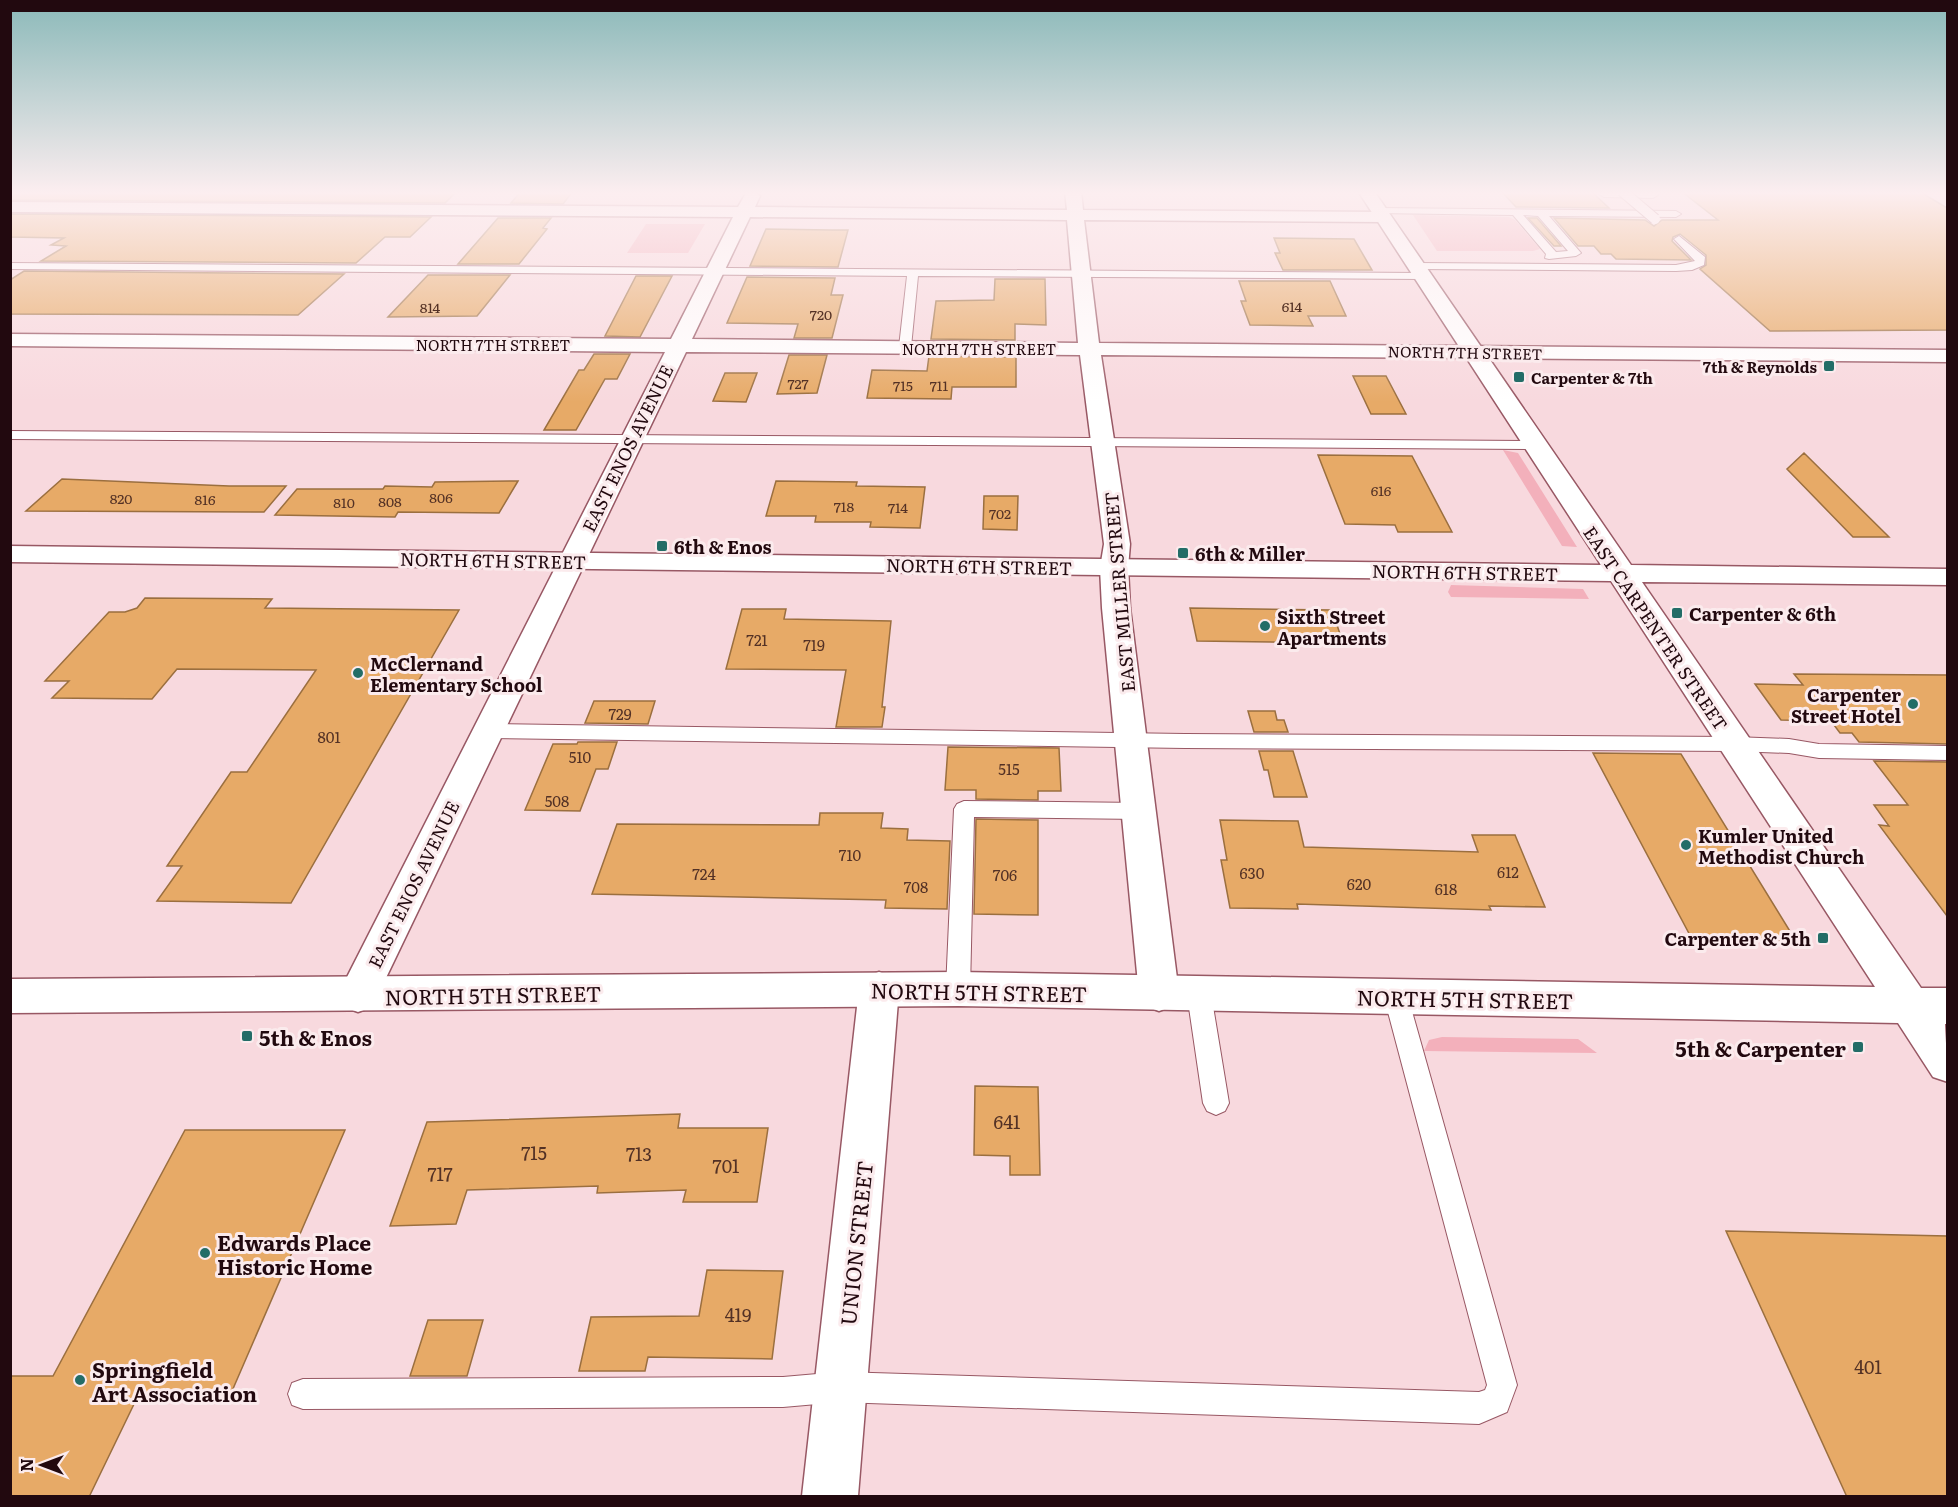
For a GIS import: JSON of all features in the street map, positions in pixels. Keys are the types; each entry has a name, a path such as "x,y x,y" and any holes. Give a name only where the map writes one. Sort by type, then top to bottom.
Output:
{"street":[{"name":"EAST ENOS AVENUE","path":"358,995 717,261"},
{"name":"EAST MILLER STREET","path":"1079,261 1117,544 1114,568 1159,994"},
{"name":"EAST CARPENTER STREET","path":"1416,262 1533,446 1947,1064"},
{"name":"NORTH 7TH STREET","path":"10,339 1947,356"},
{"name":"NORTH 6TH STREET","path":"10,554 1947,577"},
{"name":"UNION STREET","path":"830,1497 879,989"},
{"name":"NORTH 5TH STREET","path":"10,996 958,989 1947,1006"}],"lane":[{"path":"10,266 1080,273 1416,262 1676,268 1692,267 1701,261"},
{"path":"905,347 913,273"},
{"path":"10,435 1104,441 1533,446"},
{"path":"488,731 1132,741 1734,744 1789,746 1819,751 1947,753"},
{"path":"958,989 964,809 1141,811"},
{"path":"1199,994 1216,1103"},
{"path":"303,1394 783,1392 840,1387 1479,1408 1496,1401 1502,1385 1396,997"}],"shaded area":[{"path":"1503,450 1518,453 1577,547 1562,546"},
{"path":"1451,585 1583,589 1589,599 1451,597 1448,592"},
{"path":"1442,1037 1578,1039 1597,1053 1424,1051 1429,1040"}],"building":[{"path":"92,261 358,261 356,263"},
{"path":"460,261 521,261 519,264 458,264"},
{"path":"752,261 840,261 838,267 750,266"},
{"path":"1279,261 1367,261 1372,270 1283,270"},
{"path":"1706,261 1947,261 1947,330 1770,331 1700,269 1706,265"},
{"path":"24,271 344,274 298,315 10,314 10,280"},
{"path":"428,275 510,275 477,316 388,317"},
{"path":"636,276 672,276 640,337 605,336"},
{"path":"747,277 835,278 831,295 843,295 832,338 794,338 798,324 727,323"},
{"path":"995,279 1045,279 1046,325 1015,324 1015,340 931,339 936,301 994,300"},
{"path":"1239,281 1330,281 1346,316 1308,316 1313,326 1250,325 1241,301 1246,301"},
{"path":"594,354 630,354 617,379 605,379 576,430 544,430 579,370 584,370"},
{"path":"789,355 827,355 817,393 777,394"},
{"path":"929,356 1016,357 1016,387 952,387 951,399 867,398 872,370 927,371"},
{"path":"725,373 757,373 746,402 713,401"},
{"path":"1353,376 1386,376 1406,414 1371,414"},
{"path":"1804,453 1889,537 1853,537 1787,469"},
{"path":"1318,455 1412,456 1452,532 1398,532 1395,525 1345,524"},
{"path":"62,479 286,486 264,512 26,511"},
{"path":"518,481 499,513 398,512 395,517 275,515 297,489 383,489 385,486 432,487 435,482"},
{"path":"776,481 857,482 856,486 925,487 920,528 870,527 871,522 815,522 816,516 766,516"},
{"path":"984,496 1018,496 1017,530 983,529"},
{"path":"145,598 272,599 265,608 459,610 291,903 157,901 182,866 167,866 231,772 247,772 316,670 177,669 152,699 52,698 69,681 45,681 109,612 125,612 137,608"},
{"name":"Sixth Street Apartments","path":"1190,608 1332,610 1343,643 1197,641"},
{"path":"742,609 786,609 784,619 891,621 882,727 836,727 846,670 726,669"},
{"path":"1794,674 1947,675 1947,744 1859,742 1852,733 1840,733 1831,721 1781,720 1755,684 1803,685"},
{"path":"594,701 655,701 648,724 585,723"},
{"path":"1248,711 1275,711 1277,720 1284,720 1288,732 1254,732"},
{"path":"578,742 617,742 608,769 596,769 580,811 525,810 553,744 577,744"},
{"path":"948,747 1059,748 1061,791 1038,791 1038,800 976,799 976,790 945,790"},
{"path":"1259,751 1293,751 1307,797 1274,797 1268,770 1264,770"},
{"name":"Kumler United Methodist Church","path":"1593,753 1681,754 1796,941 1692,939"},
{"path":"1874,761 1947,762 1947,916 1879,825 1889,826 1874,805 1908,805"},
{"path":"820,813 883,813 881,828 908,829 907,840 950,841 947,909 885,908 886,900 592,894 617,824 819,825"},
{"path":"976,819 1038,820 1038,915 974,914"},
{"path":"1220,820 1298,821 1304,847 1478,852 1472,835 1515,835 1545,907 1489,906 1491,910 1297,904 1298,909 1230,908 1221,860 1227,860"},
{"path":"975,1086 1038,1087 1040,1175 1010,1175 1010,1156 974,1155"},
{"path":"680,1114 678,1128 768,1128 757,1202 683,1202 686,1190 597,1193 598,1186 467,1190 456,1224 390,1226 427,1122"},
{"name":"Edwards Place Historic Home","path":"185,1130 345,1130 229,1398 137,1398 89,1497 10,1497 10,1376 53,1376"},
{"path":"1726,1231 1947,1236 1947,1497 1847,1497"},
{"path":"707,1270 783,1271 772,1359 648,1357 645,1371 579,1371 591,1317 699,1316"},
{"path":"428,1320 483,1320 467,1376 410,1376"}],"place":[{"name":"7th & Reynolds","path":"1829,366"},
{"name":"Carpenter & 7th","path":"1519,377"},
{"name":"6th & Enos","path":"662,546"},
{"name":"6th & Miller","path":"1183,553"},
{"name":"Carpenter & 6th","path":"1677,613"},
{"name":"Sixth Street Apartments","path":"1265,626"},
{"name":"McClernand Elementary School","path":"358,673"},
{"name":"Carpenter Street Hotel","path":"1913,704"},
{"name":"Kumler United Methodist Church","path":"1686,845"},
{"name":"Carpenter & 5th","path":"1823,938"},
{"name":"5th & Enos","path":"247,1036"},
{"name":"5th & Carpenter","path":"1858,1047"},
{"name":"Edwards Place Historic Home","path":"205,1253"},
{"name":"Springfield Art Association","path":"80,1380"}]}
